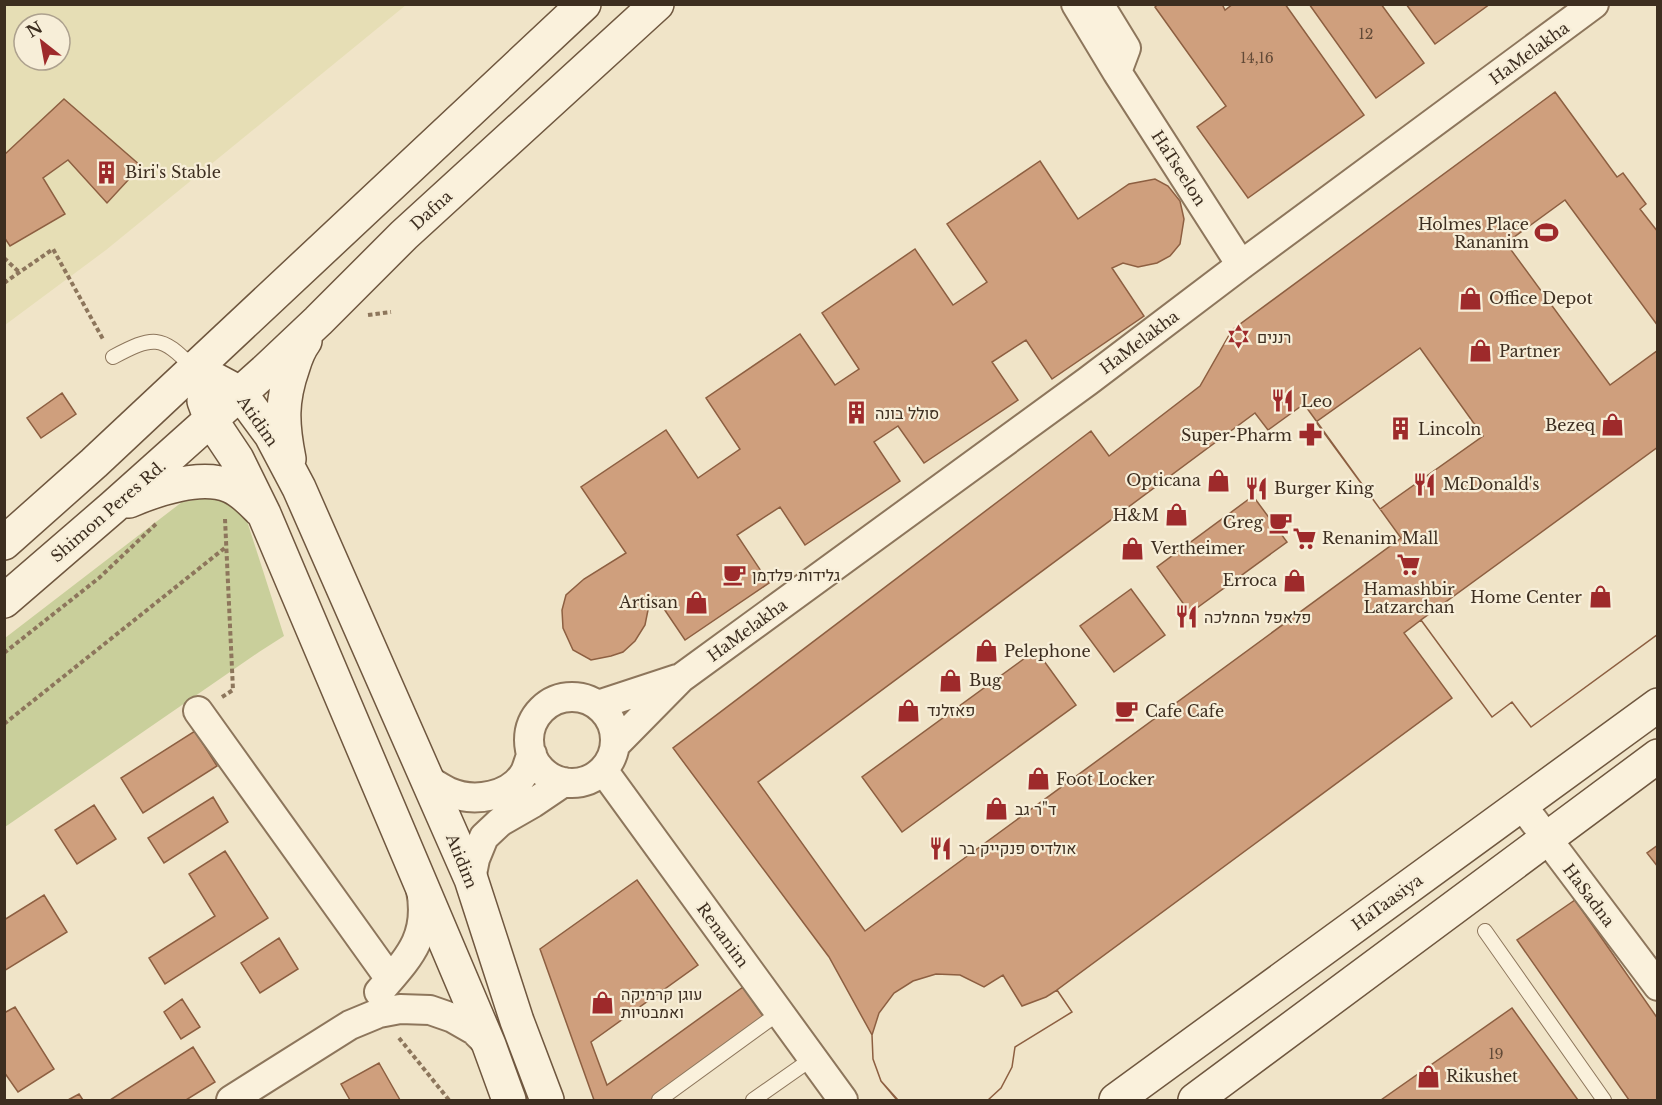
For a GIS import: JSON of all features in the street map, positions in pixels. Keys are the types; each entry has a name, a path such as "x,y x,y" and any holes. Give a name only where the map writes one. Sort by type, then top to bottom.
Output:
{"street":[{"path":"4,543 94,463 584,4"},
{"name":"Dafna","path":"211,420 318,321 404,235 657,4"},
{"name":"HaTseelon","path":"1076,4 1117,72 1241,264"},
{"path":"1099,4 1126,48 1117,72"},
{"name":"HaMelakha","path":"615,745 681,678 1088,381 1241,264 1594,4"},
{"path":"293,478 285,432 284,400 299,349 318,321"},
{"path":"193,368 211,420 237,459 264,514 489,1045 509,1101"},
{"name":"Atidim","path":"193,368 240,393 271,435 293,478 471,879 517,1021 547,1101"},
{"name":"Shimon Peres Rd.","path":"4,601 211,420"},
{"path":"113,507 190,482 211,481 231,486 244,494 264,514"},
{"name":"HaMelakha","path":"598,705 681,678"},
{"path":"579,697 598,705 608,716 615,730 615,745 611,759 603,770 592,778 578,783 564,782 553,778 536,764 530,747 530,731 537,716 548,705 558,699 579,697"},
{"name":"HaTaasiya","path":"1116,1101 1658,705"},
{"path":"198,711 390,979"},
{"path":"428,780 449,793 468,798 488,797 510,787 525,773 532,754"},
{"path":"1195,1101 1546,837 1658,756"},
{"name":"Renanim","path":"603,770 843,1101"},
{"path":"471,879 475,859 484,837 500,822 564,782"},
{"name":"HaSadna","path":"1521,804 1658,986"},
{"path":"350,1025 408,957 419,938 423,903 418,879"},
{"path":"231,1101 350,1025 379,1013 400,1009 430,1010 453,1018 474,1030 489,1045"}],"lane":[{"path":"113,357 135,345 152,340 170,346 193,368"},
{"path":"1485,931 1604,1101"},
{"path":"659,1101 780,1012"},
{"path":"753,1101 813,1058"}],"path":[{"path":"4,283 53,249 113,357"},
{"path":"4,258 19,273"},
{"path":"198,711 233,690 223,484"},
{"path":"4,653 99,578 158,522"},
{"path":"4,724 226,547"},
{"path":"379,1013 449,1101"}],"shaded area":[{"path":"5,5 406,5 106,250 5,325"}],"green space":[{"path":"220,496 247,521 284,636 5,827 5,638 182,502"}],"building":[{"path":"1158,4 1222,4 1225,10 1233,4 1285,4 1364,115 1248,198 1197,127 1226,106 1155,7"},
{"path":"1309,4 1381,4 1424,63 1376,98"},
{"path":"1406,4 1490,4 1435,44"},
{"name":"Renanim Mall","path":"1555,92 1617,177 1623,173 1646,204 1640,209 1658,232 1658,634 1531,727 1512,702 1492,717 1421,620 1404,633 1452,698 1057,990 1072,1012 1015,1047 1012,1067 1001,1088 988,1100 896,1099 881,1081 873,1059 872,1035 829,957 673,748 1091,431 1109,456 1200,386 1232,330"},
{"name":"Biri's Stable","path":"64,99 141,166 107,203 68,160 43,178 65,214 10,246 4,237 4,155"},
{"name":"סולל בונה","path":"1040,161 1078,219 1129,184 1155,179 1168,186 1180,201 1184,219 1180,244 1170,256 1157,263 1138,267 1123,263 1112,268 1144,316 1052,379 1026,340 992,362 1018,400 924,463 898,426 874,442 900,481 805,545 780,507 737,535 769,583 685,640 656,597 648,610 645,625 635,641 623,652 591,660 573,650 563,628 562,610 566,595 584,579 626,553 581,487 666,430 698,478 740,449 706,398 800,334 835,385 859,369 822,313 915,249 953,305 987,282 947,224"},
{"path":"1565,200 1658,326 1658,350 1610,385 1506,243"},
{"name":"Lincoln","path":"1420,348 1483,436 1380,509 1316,422"},
{"path":"62,393 76,414 41,438 27,418"},
{"path":"1304,404 1401,538 865,931 758,782 1255,413 1268,430","holes":["1253,496 1287,542 1190,613 1157,567","1131,589 1165,635 1114,672 1080,626","1036,650 1076,705 902,832 862,777"]},
{"path":"1658,447 1658,634 1531,727 1512,702 1492,717 1421,620"},
{"path":"195,731 217,766 143,813 121,778"},
{"path":"213,797 228,822 164,863 148,838"},
{"path":"94,805 116,839 77,864 55,830"},
{"path":"1658,845 1658,867 1647,853"},
{"path":"225,851 268,918 165,984 149,958 215,916 189,874"},
{"name":"עוגן קרמיקה ואמבטיות","path":"637,880 698,965 591,1042 607,1085 743,987 765,1019 651,1100 594,1100 540,949"},
{"path":"44,895 67,932 4,971 4,920"},
{"path":"1575,900 1658,1019 1658,1100 1629,1100 1517,940"},
{"path":"279,938 298,969 260,993 241,963"},
{"path":"936,974 960,975 984,987 1003,975 1022,1006 1057,990 1072,1012 1015,1047 1012,1067 1001,1088 988,1100 898,1100 881,1081 873,1059 872,1035 879,1013 894,993 913,981"},
{"path":"182,999 200,1027 181,1039 164,1012"},
{"path":"15,1007 54,1069 18,1092 4,1072 4,1013"},
{"path":"1512,1008 1578,1100 1381,1100"},
{"path":"193,1047 215,1082 186,1100 110,1100"},
{"path":"379,1063 400,1100 350,1100 341,1084"},
{"path":"79,1094 83,1100 68,1100"}],"place":[{"name":"Biri's Stable","path":"107,172"},
{"name":"Holmes Place Rananim","path":"1547,233"},
{"name":"Office Depot","path":"1471,298"},
{"name":"רננים","path":"1239,337"},
{"name":"Partner","path":"1481,351"},
{"name":"Leo","path":"1283,401"},
{"name":"סולל בונה","path":"857,413"},
{"name":"Bezeq","path":"1613,425"},
{"name":"Lincoln","path":"1400,429"},
{"name":"Super-Pharm","path":"1310,435"},
{"name":"Opticana","path":"1219,480"},
{"name":"McDonald's","path":"1425,484"},
{"name":"Burger King","path":"1256,488"},
{"name":"H&M","path":"1177,515"},
{"name":"Greg","path":"1281,522"},
{"name":"Renanim Mall","path":"1304,538"},
{"name":"Vertheimer","path":"1133,548"},
{"name":"Hamashbir Latzarchan","path":"1409,564"},
{"name":"גלידות פלדמן","path":"734,575"},
{"name":"Erroca","path":"1295,580"},
{"name":"Home Center","path":"1600,597"},
{"name":"Artisan","path":"696,602"},
{"name":"פלאפל הממלכה","path":"1186,617"},
{"name":"Pelephone","path":"986,651"},
{"name":"Bug","path":"951,680"},
{"name":"פאזלנד","path":"909,710"},
{"name":"Cafe Cafe","path":"1127,711"},
{"name":"Foot Locker","path":"1038,779"},
{"name":"ד\"ר גב","path":"997,809"},
{"name":"אולדיס פנקייק בר","path":"941,848"},
{"name":"עוגן קרמיקה ואמבטיות","path":"603,1003"},
{"name":"Rikushet","path":"1428,1076"}]}
